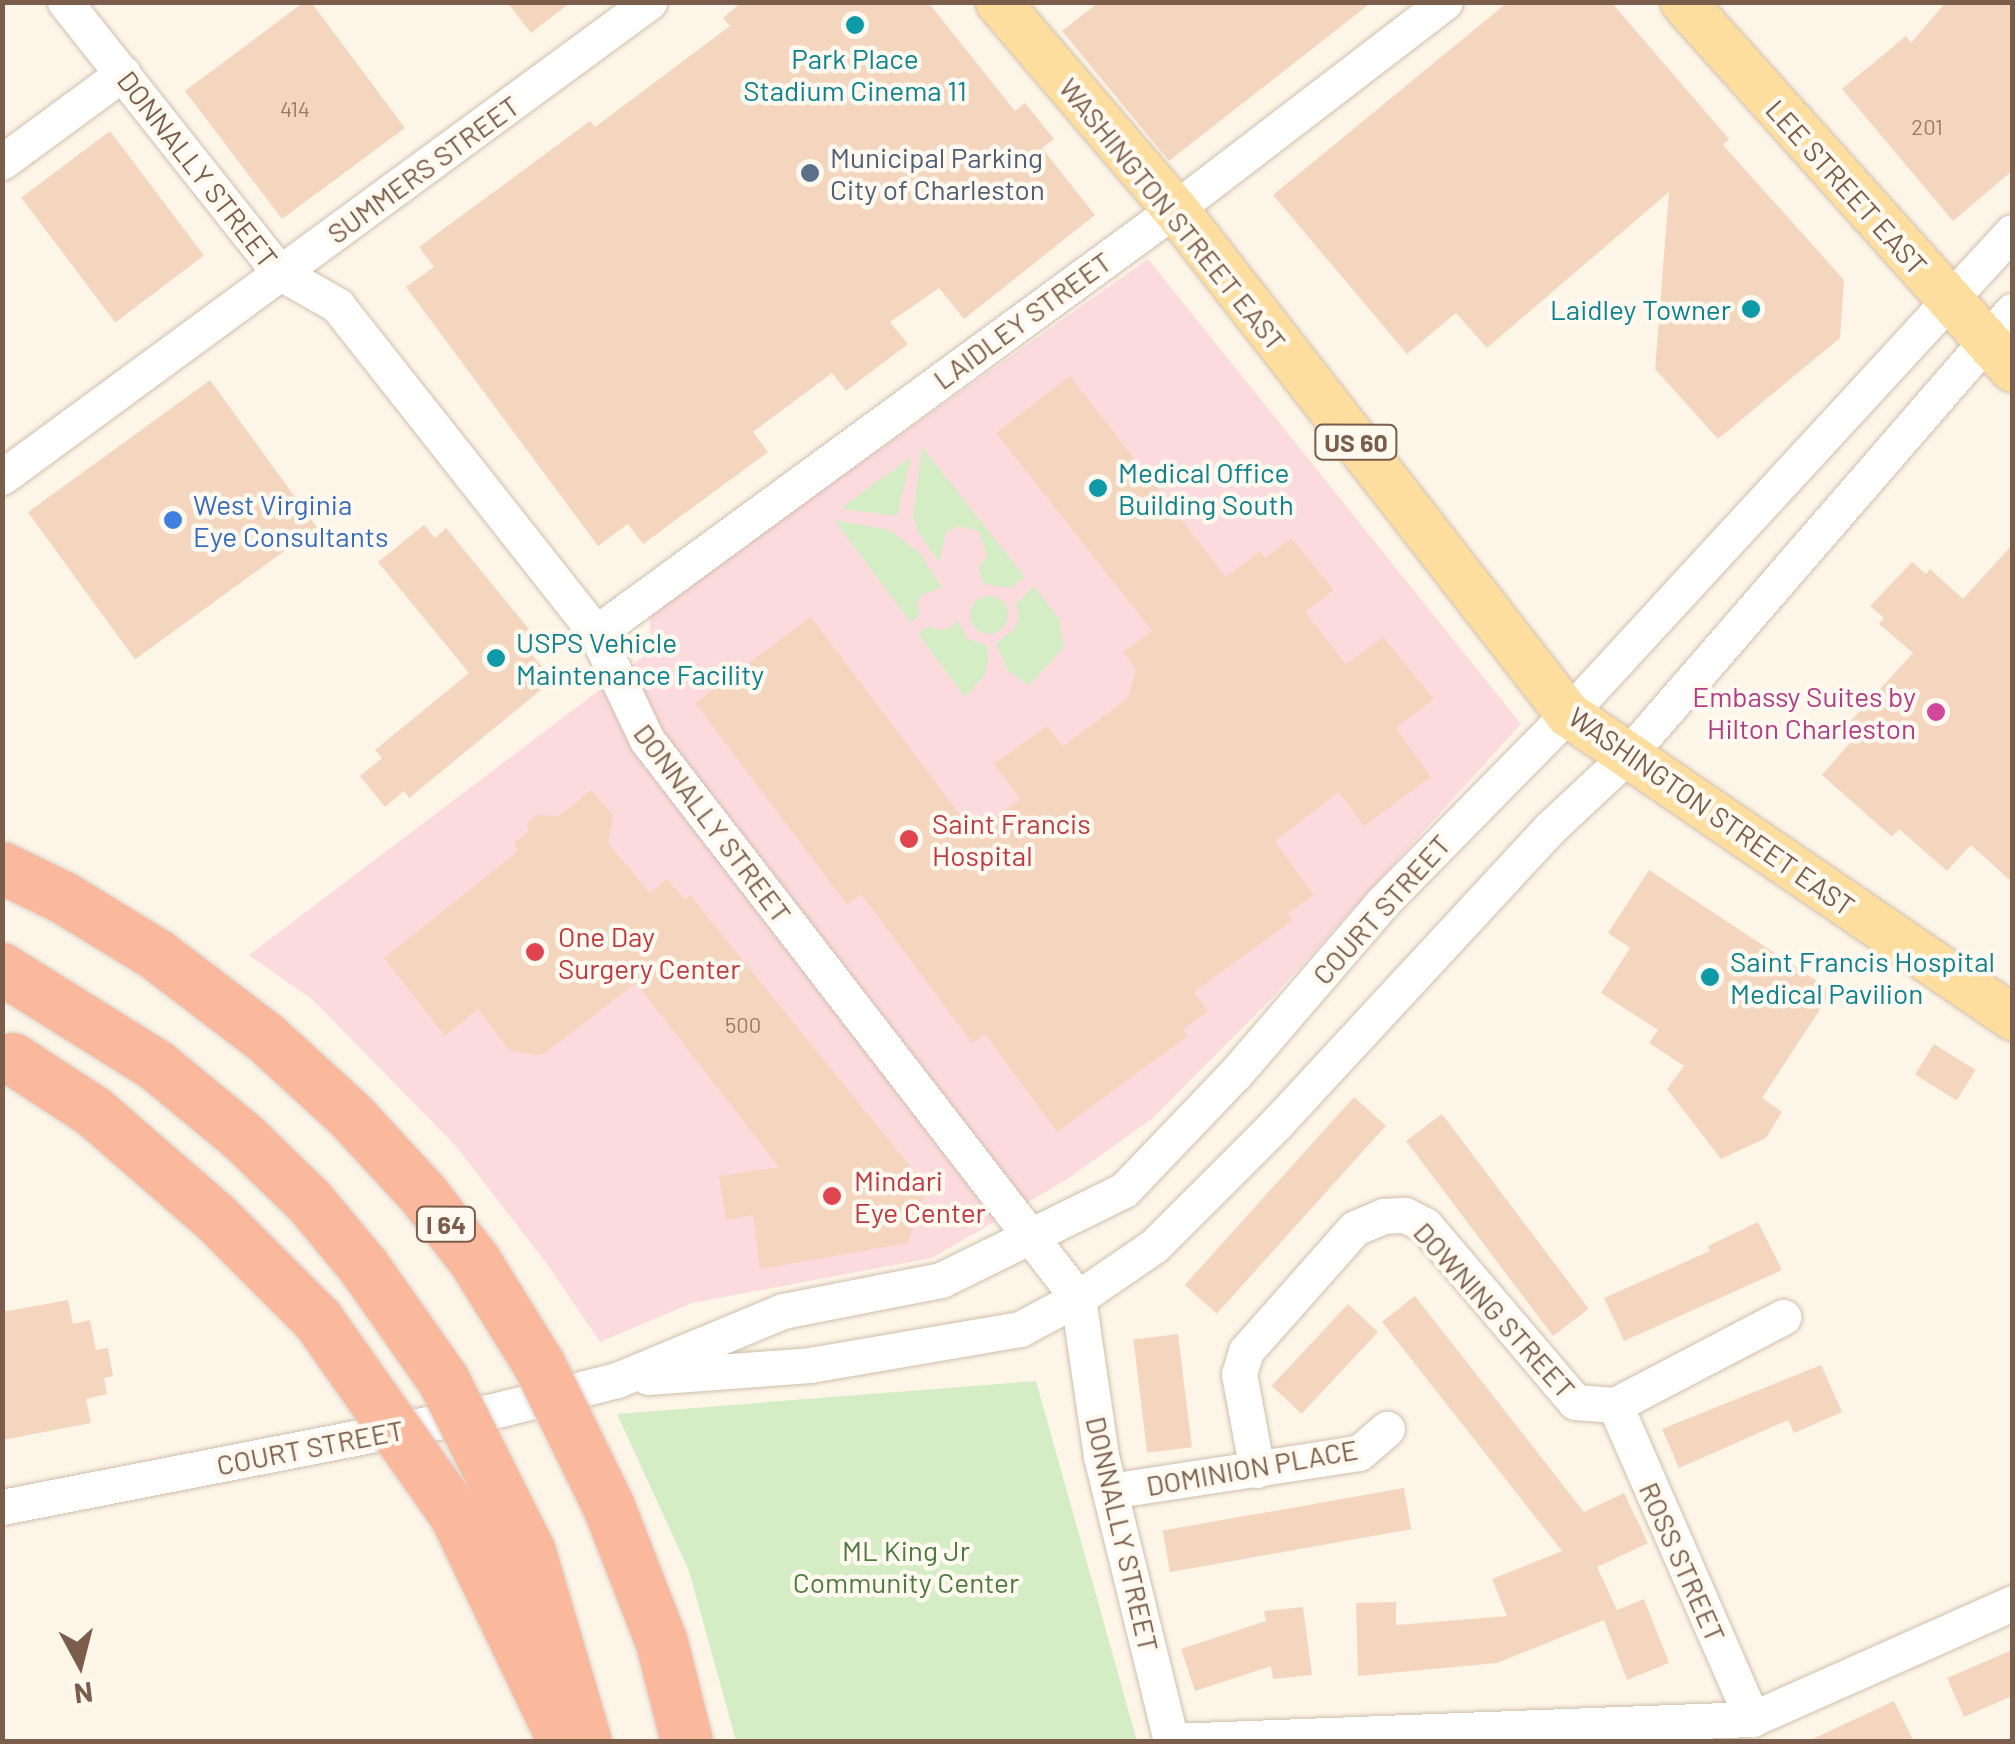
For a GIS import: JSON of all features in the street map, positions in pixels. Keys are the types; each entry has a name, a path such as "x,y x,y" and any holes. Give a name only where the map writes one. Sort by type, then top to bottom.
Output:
{"highway":[{"name":"I 64","path":"2,868 64,898 157,955 266,1038 352,1116 434,1208 475,1261 540,1366 609,1507 662,1643 688,1742"},
{"path":"2,969 157,1066 242,1136 310,1202 364,1268 444,1381 530,1552 574,1690 586,1742"},
{"path":"13,1059 94,1112 215,1217 318,1320 455,1514 564,1742"}],"main road":[{"name":"WASHINGTON STREET EAST","path":"998,2 1175,209 1568,714 2012,1017"},
{"name":"LEE STREET EAST","path":"1683,2 1948,299 2004,340"}],"street":[{"name":"DONNALLY STREET","path":"65,2 279,272 337,305 596,633 630,712 647,740 1078,1298 1110,1491 1171,1742"},
{"name":"SUMMERS STREET","path":"2,477 650,2"},
{"name":"LAIDLEY STREET","path":"596,633 1175,209 1446,2"},
{"path":"2,162 123,73"},
{"name":"COURT STREET","path":"2,1507 493,1411 617,1380 784,1311 942,1280 1035,1238 1124,1190 1236,1073 1383,902 1568,714 2012,232"},
{"name":"COURT STREET","path":"617,1380 810,1365 1012,1330 1078,1298 1154,1246 1289,1110 1550,828 1626,757 2004,340"},
{"name":"DOWNING STREET","path":"1257,1470 1239,1374 1246,1350 1356,1228 1383,1216 1405,1214 1425,1224 1575,1402 1615,1405 1783,1318"},
{"name":"ROSS STREET","path":"1615,1405 1752,1719"},
{"name":"DOMINION PLACE","path":"1110,1491 1359,1452 1387,1429"},
{"path":"1171,1742 1752,1719 2012,1603"}],"shaded area":[{"name":"Saint Francis Hospital","path":"1148,259 1521,724 1273,997 1153,1118 1066,1180 932,1258 692,1303 600,1342 547,1264 455,1145 313,1000 249,955 651,651 650,612"}],"green space":[{"path":"922,447 1025,577 1010,588 984,584 978,569 987,556 979,531 959,526 946,532 939,562 918,532 913,517"},
{"path":"911,457 897,516 843,509 845,505"},
{"path":"834,520 889,530 919,552 942,587 922,595 917,603 920,614 911,623"},
{"path":"1034,586 1059,619 1064,647 1029,685 1008,671 996,644 1015,628 1019,615 1016,604"},
{"path":"989,596 1003,601 1008,615 1003,629 989,634 975,629 970,615 975,601"},
{"path":"958,620 967,639 987,645 985,675 965,697 918,634 929,626 938,630 950,628"},
{"name":"ML King Jr Community Center","path":"1036,1381 1137,1741 736,1741 689,1571 617,1414"}],"building":[{"path":"304,2 311,2 405,128 282,219 185,91"},
{"path":"507,2 571,2 531,33"},
{"path":"742,2 928,2 1015,111 1025,103 1054,139 1042,148 1095,215 964,319 939,288 890,322 908,344 846,391 832,373 753,432 768,452 643,544 628,524 598,546 406,287 434,267 419,247 590,121 595,127 730,26 723,18"},
{"path":"1099,2 1372,2 1169,161 1062,31"},
{"path":"1508,2 1611,2 1729,139 1723,145 1844,280 1840,338 1718,439 1655,369 1669,192 1487,348 1456,313 1407,354 1273,195"},
{"path":"1946,2 2012,2 2012,171 1953,221 1842,89 1906,36 1911,43"},
{"path":"110,131 204,256 115,322 21,198"},
{"path":"1070,376 1226,577 1260,551 1265,558 1291,538 1334,590 1305,612 1346,664 1383,637 1434,699 1396,728 1431,777 1364,826 1339,792 1275,841 1314,895 1288,914 1293,920 1194,992 1208,1011 1183,1029 1188,1036 1057,1132 985,1034 972,1043 861,894 847,905 695,703 811,617 974,833 1020,799 994,764 1047,726 1063,746 1128,698 1136,670 1123,652 1152,631 996,433"},
{"name":"West Virginia Eye Consultants","path":"210,380 317,527 135,659 28,512"},
{"name":"USPS Vehicle Maintenance Facility","path":"424,525 435,538 446,528 533,634 522,642 553,680 409,798 404,791 385,807 360,776 382,758 375,750 469,673 378,562"},
{"name":"Embassy Suites by Hilton Charleston","path":"2012,545 2012,882 1971,845 1947,871 1899,829 1892,837 1822,775 1856,736 1845,727 1913,653 1879,624 1884,618 1870,606 1912,562 1926,574 1930,569 1963,599"},
{"path":"591,790 613,815 608,843 650,893 667,879 684,899 690,895 927,1187 908,1243 760,1269 753,1215 726,1220 719,1176 779,1167 636,983 544,1054 535,1055 509,1050 478,1009 445,1036 384,958 518,851 514,844 528,832 527,823 537,815 559,816"},
{"name":"Saint Francis Hospital Medical Pavilion","path":"1649,870 1832,991 1762,1098 1782,1112 1766,1138 1721,1159 1667,1089 1684,1066 1649,1043 1658,1030 1601,993 1630,948 1608,933"},
{"path":"1934,1044 1976,1070 1956,1100 1915,1075"},
{"path":"1354,1097 1386,1126 1217,1314 1185,1285"},
{"path":"1442,1114 1589,1309 1553,1336 1406,1141"},
{"path":"1758,1222 1782,1270 1624,1341 1604,1298 1710,1251 1708,1246"},
{"path":"1415,1296 1584,1512 1624,1493 1648,1543 1597,1567 1617,1610 1644,1599 1669,1663 1627,1680 1604,1620 1497,1663 1358,1676 1356,1603 1396,1602 1396,1625 1507,1616 1492,1579 1562,1551 1382,1322"},
{"path":"68,1300 73,1324 90,1320 96,1350 108,1348 113,1376 104,1378 107,1394 86,1399 91,1423 2,1440 2,1312"},
{"path":"1348,1304 1378,1332 1302,1414 1272,1386"},
{"path":"1178,1334 1192,1447 1147,1453 1133,1339"},
{"path":"1821,1365 1842,1412 1794,1433 1788,1420 1679,1468 1662,1429"},
{"path":"1404,1488 1411,1529 1170,1572 1163,1531"},
{"path":"1303,1607 1312,1675 1273,1679 1271,1666 1195,1691 1181,1649 1266,1621 1264,1611"},
{"path":"2012,1650 2012,1696 1964,1717 1947,1678"},
{"path":"1894,1701 1914,1742 1806,1742"}],"place":[{"name":"Park Place Stadium Cinema 11","path":"855,25"},
{"name":"Municipal Parking City of Charleston","path":"810,173"},
{"name":"Laidley Towner","path":"1751,309"},
{"name":"Medical Office Building South","path":"1098,488"},
{"name":"West Virginia Eye Consultants","path":"173,520"},
{"name":"USPS Vehicle Maintenance Facility","path":"496,658"},
{"name":"Embassy Suites by Hilton Charleston","path":"1936,712"},
{"name":"Saint Francis Hospital","path":"909,839"},
{"name":"One Day Surgery Center","path":"535,952"},
{"name":"Saint Francis Hospital Medical Pavilion","path":"1710,977"},
{"name":"Mindari Eye Center","path":"832,1196"}]}
